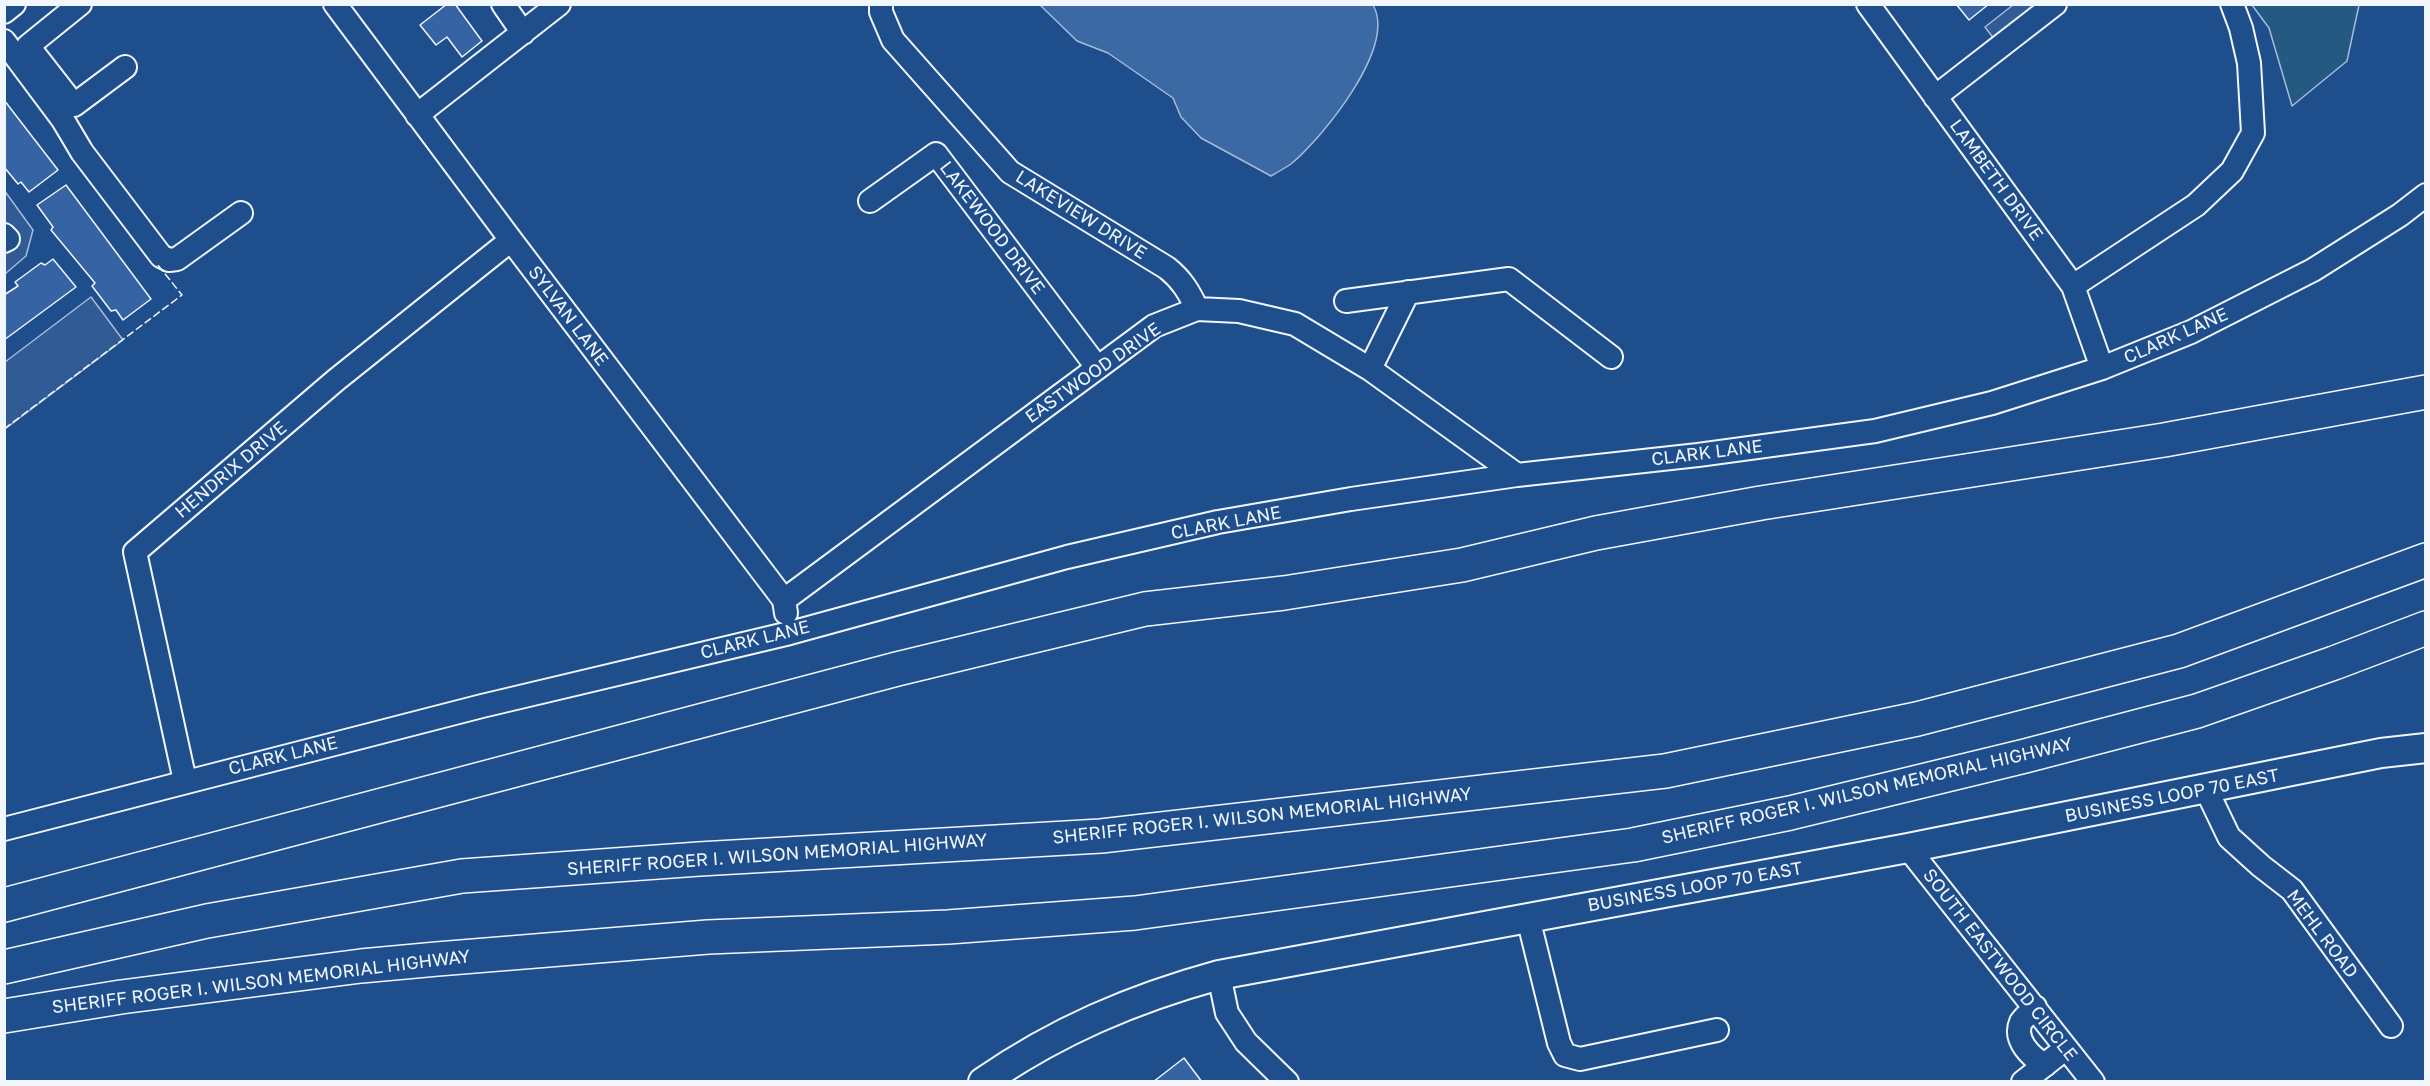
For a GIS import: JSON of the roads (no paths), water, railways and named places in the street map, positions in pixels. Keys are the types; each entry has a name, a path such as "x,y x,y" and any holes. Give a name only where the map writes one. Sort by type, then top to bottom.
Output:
{"highway":[{"path":"4,905 897,669 1145,609 1284,593 1462,565 1596,533 1761,503 2164,440 2426,392"},
{"name":"SHERIFF ROGER I. WILSON MEMORIAL HIGHWAY","path":"4,967 207,921 462,876 723,857 1101,836 1665,771 1917,719 2179,651 2423,561"},
{"name":"SHERIFF ROGER I. WILSON MEMORIAL HIGHWAY","path":"4,1016 132,996 415,961 708,937 948,927 1135,913 1633,845 1790,813 2025,756 2197,711 2426,628"}],"main road":[{"name":"BUSINESS LOOP 70 EAST","path":"983,1082 1056,1036 1119,1007 1174,987 1219,975 1908,848 2381,753 2426,748"}],"street":[{"path":"4,12 14,4"},
{"path":"80,4 16,48 67,110 82,152 161,256 169,260 177,259 241,213"},
{"name":"SYLVAN LANE","path":"335,4 784,600 789,633"},
{"path":"503,4 523,33"},
{"path":"417,115 559,4"},
{"name":"LAKEVIEW DRIVE","path":"881,4 881,12 893,40 1010,172 1167,268 1179,277 1197,309"},
{"path":"1935,97 2055,4"},
{"path":"2073,286 2196,205 2232,171 2253,133 2248,63 2241,28 2232,4"},
{"name":"LAMBETH DRIVE","path":"1870,5 2073,286 2102,368"},
{"path":"67,110 125,67"},
{"name":"LAKEWOOD DRIVE","path":"870,201 936,154 1097,367"},
{"name":"CLARK LANE","path":"4,829 482,706 789,633 1067,557 1218,522 1352,499 1517,476 1875,431 1992,403 2102,368 2191,332 2313,270 2400,215 2426,195"},
{"path":"4,235 8,239 4,241"},
{"name":"HENDRIX DRIVE","path":"185,782 135,552 336,380 511,240"},
{"path":"1346,300 1509,279 1611,357"},
{"path":"1370,369 1408,292"},
{"name":"EASTWOOD DRIVE","path":"784,600 1154,326 1197,309 1239,311 1295,324 1370,369 1517,476"},
{"name":"MEHL ROAD","path":"2206,789 2229,837 2292,890 2391,1026"},
{"name":"SOUTH EASTWOOD CIRCLE","path":"1908,848 2093,1082"},
{"path":"1528,918 1558,1043 1565,1055 1580,1059 1717,1030"},
{"path":"1219,975 1227,1013 1246,1042 1287,1082"},
{"path":"2034,1007 2022,1021 2019,1034 2032,1058 2045,1065"},
{"path":"2023,1082 2067,1048"}]}
